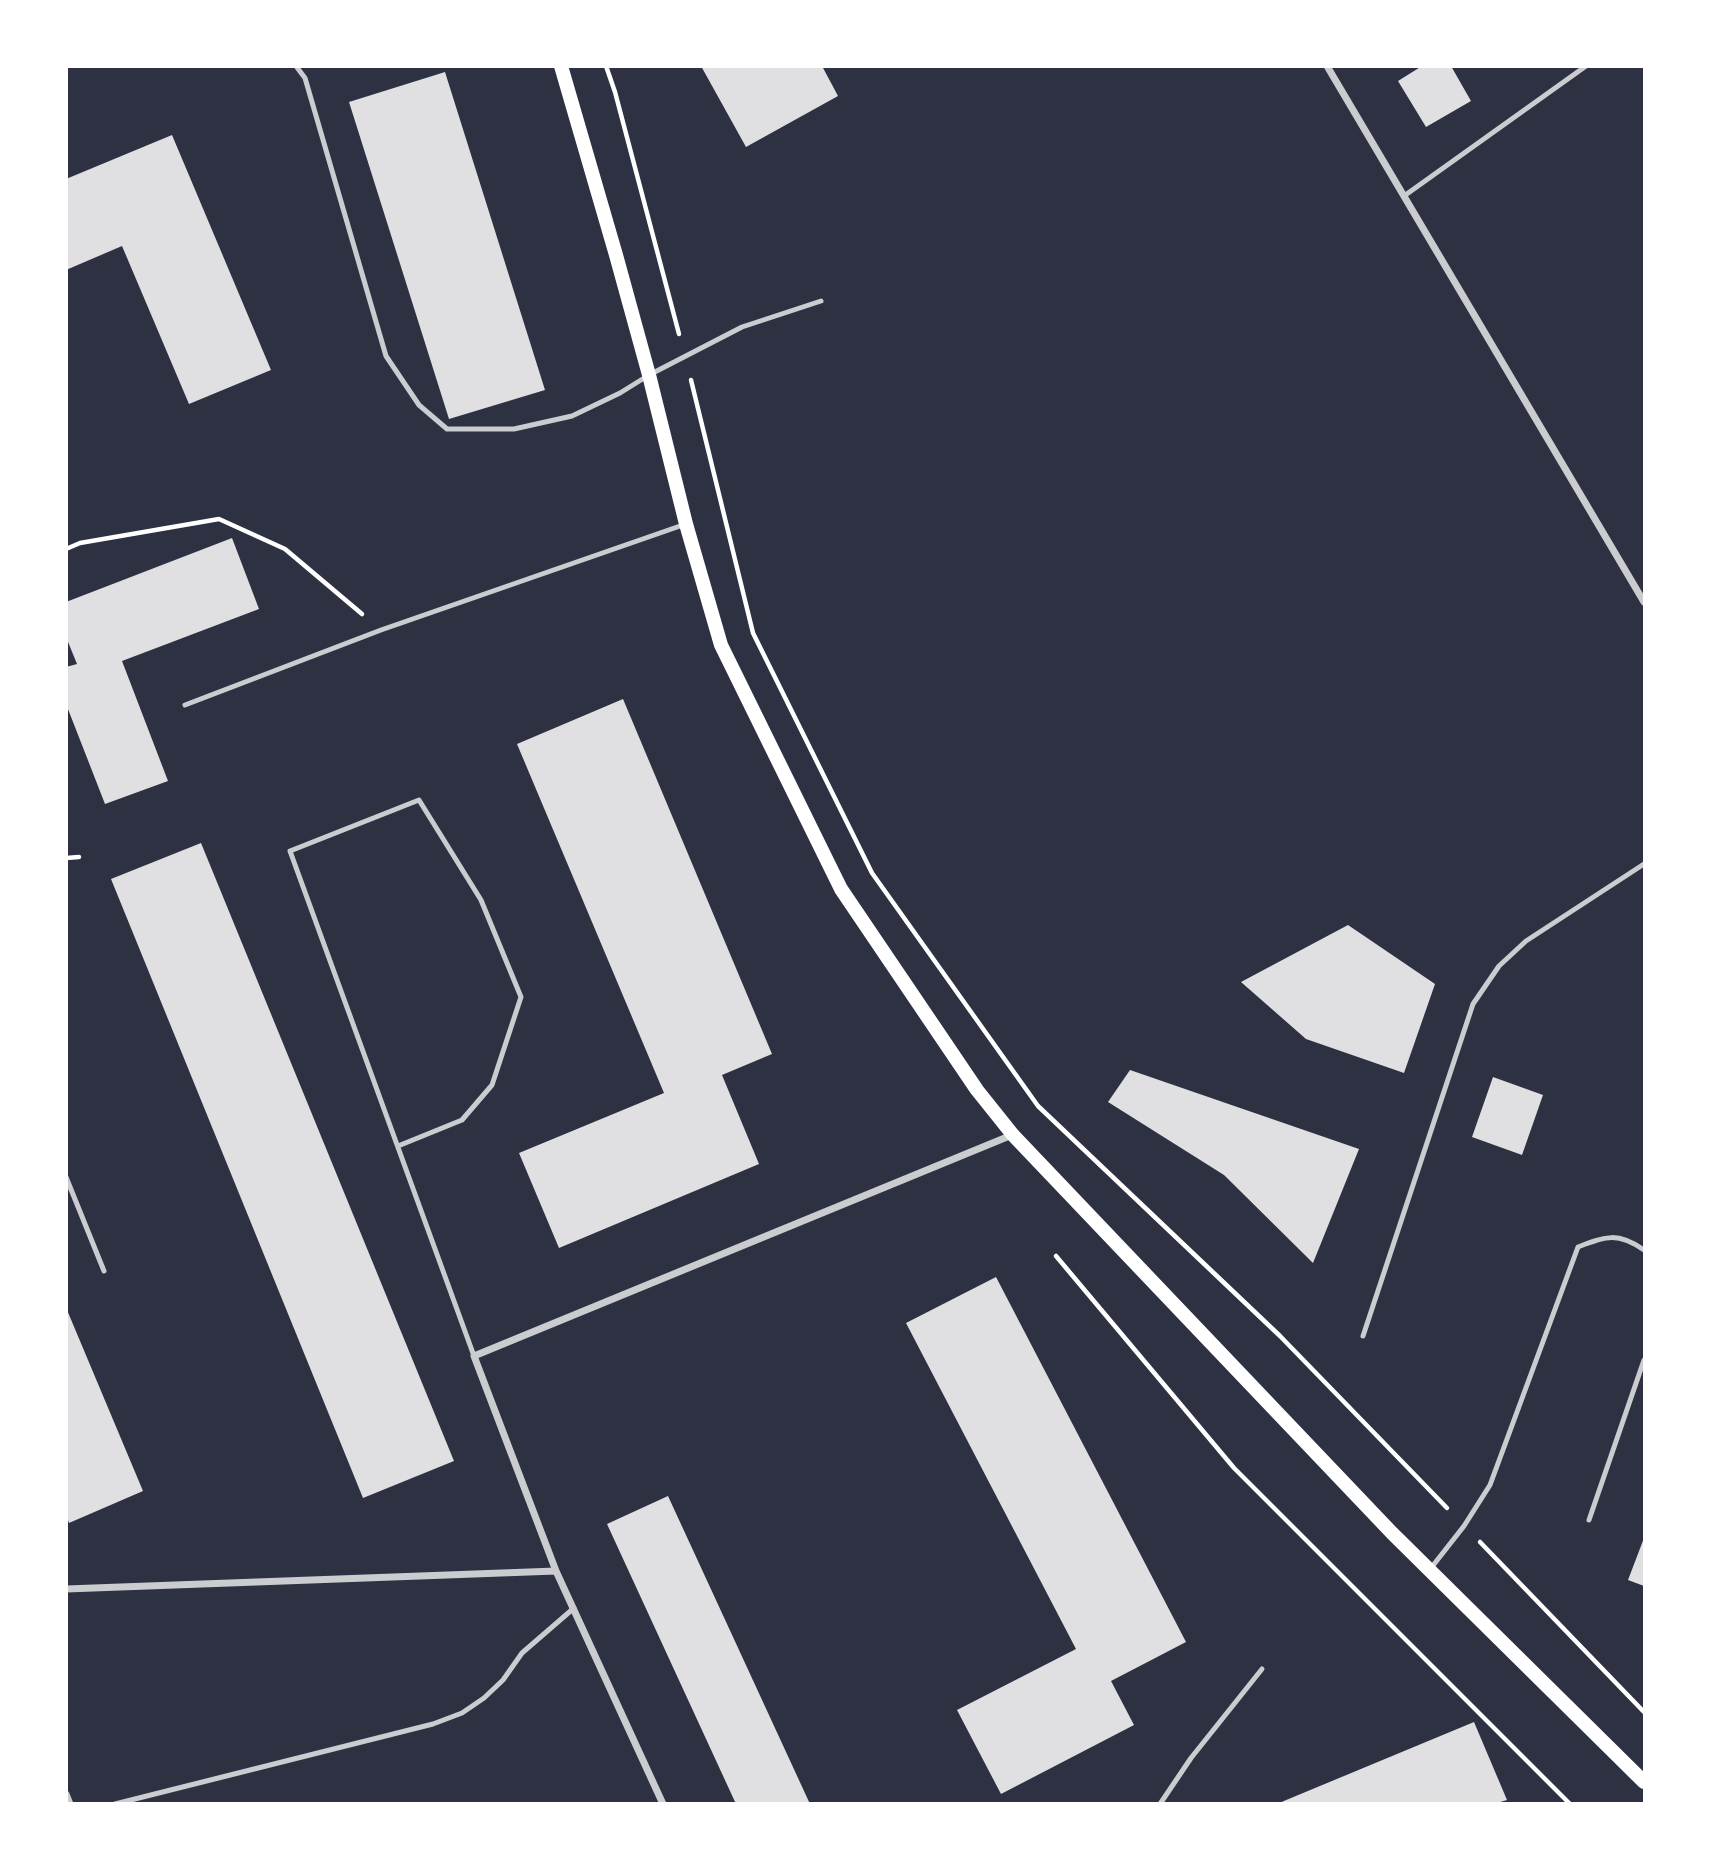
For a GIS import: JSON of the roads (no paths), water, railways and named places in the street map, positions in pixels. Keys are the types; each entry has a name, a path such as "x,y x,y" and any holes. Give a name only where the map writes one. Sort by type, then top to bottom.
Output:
{"main road":[{"path":"561,66 616,255 686,524 721,645 841,889 977,1090 1013,1135 1392,1533 1644,1782"}],"street":[{"path":"1327,66 1644,602"},
{"path":"663,1804 556,1571 474,1356 1013,1135"},
{"path":"66,1589 556,1571"},
{"path":"66,1794 70,1804"}],"lane":[{"path":"296,66 305,78 386,356 419,405 447,429 514,429 572,416 743,327 821,301"},
{"path":"1404,196 1586,66"},
{"path":"185,705 381,630 686,524"},
{"path":"398,1146 463,1120 485,1094 492,1085 521,997 481,900 419,800 290,851 474,1356"},
{"path":"1363,1336 1473,1004 1499,966 1526,941 1644,864"},
{"path":"66,1177 104,1271"},
{"path":"1429,1569 1464,1526 1490,1485 1578,1247 1604,1237 1630,1240 1644,1250"},
{"path":"1589,1520 1644,1360"},
{"path":"115,1804 433,1724 462,1713 494,1689 522,1653 573,1608"},
{"path":"1160,1804 1191,1758 1262,1670"}]}
